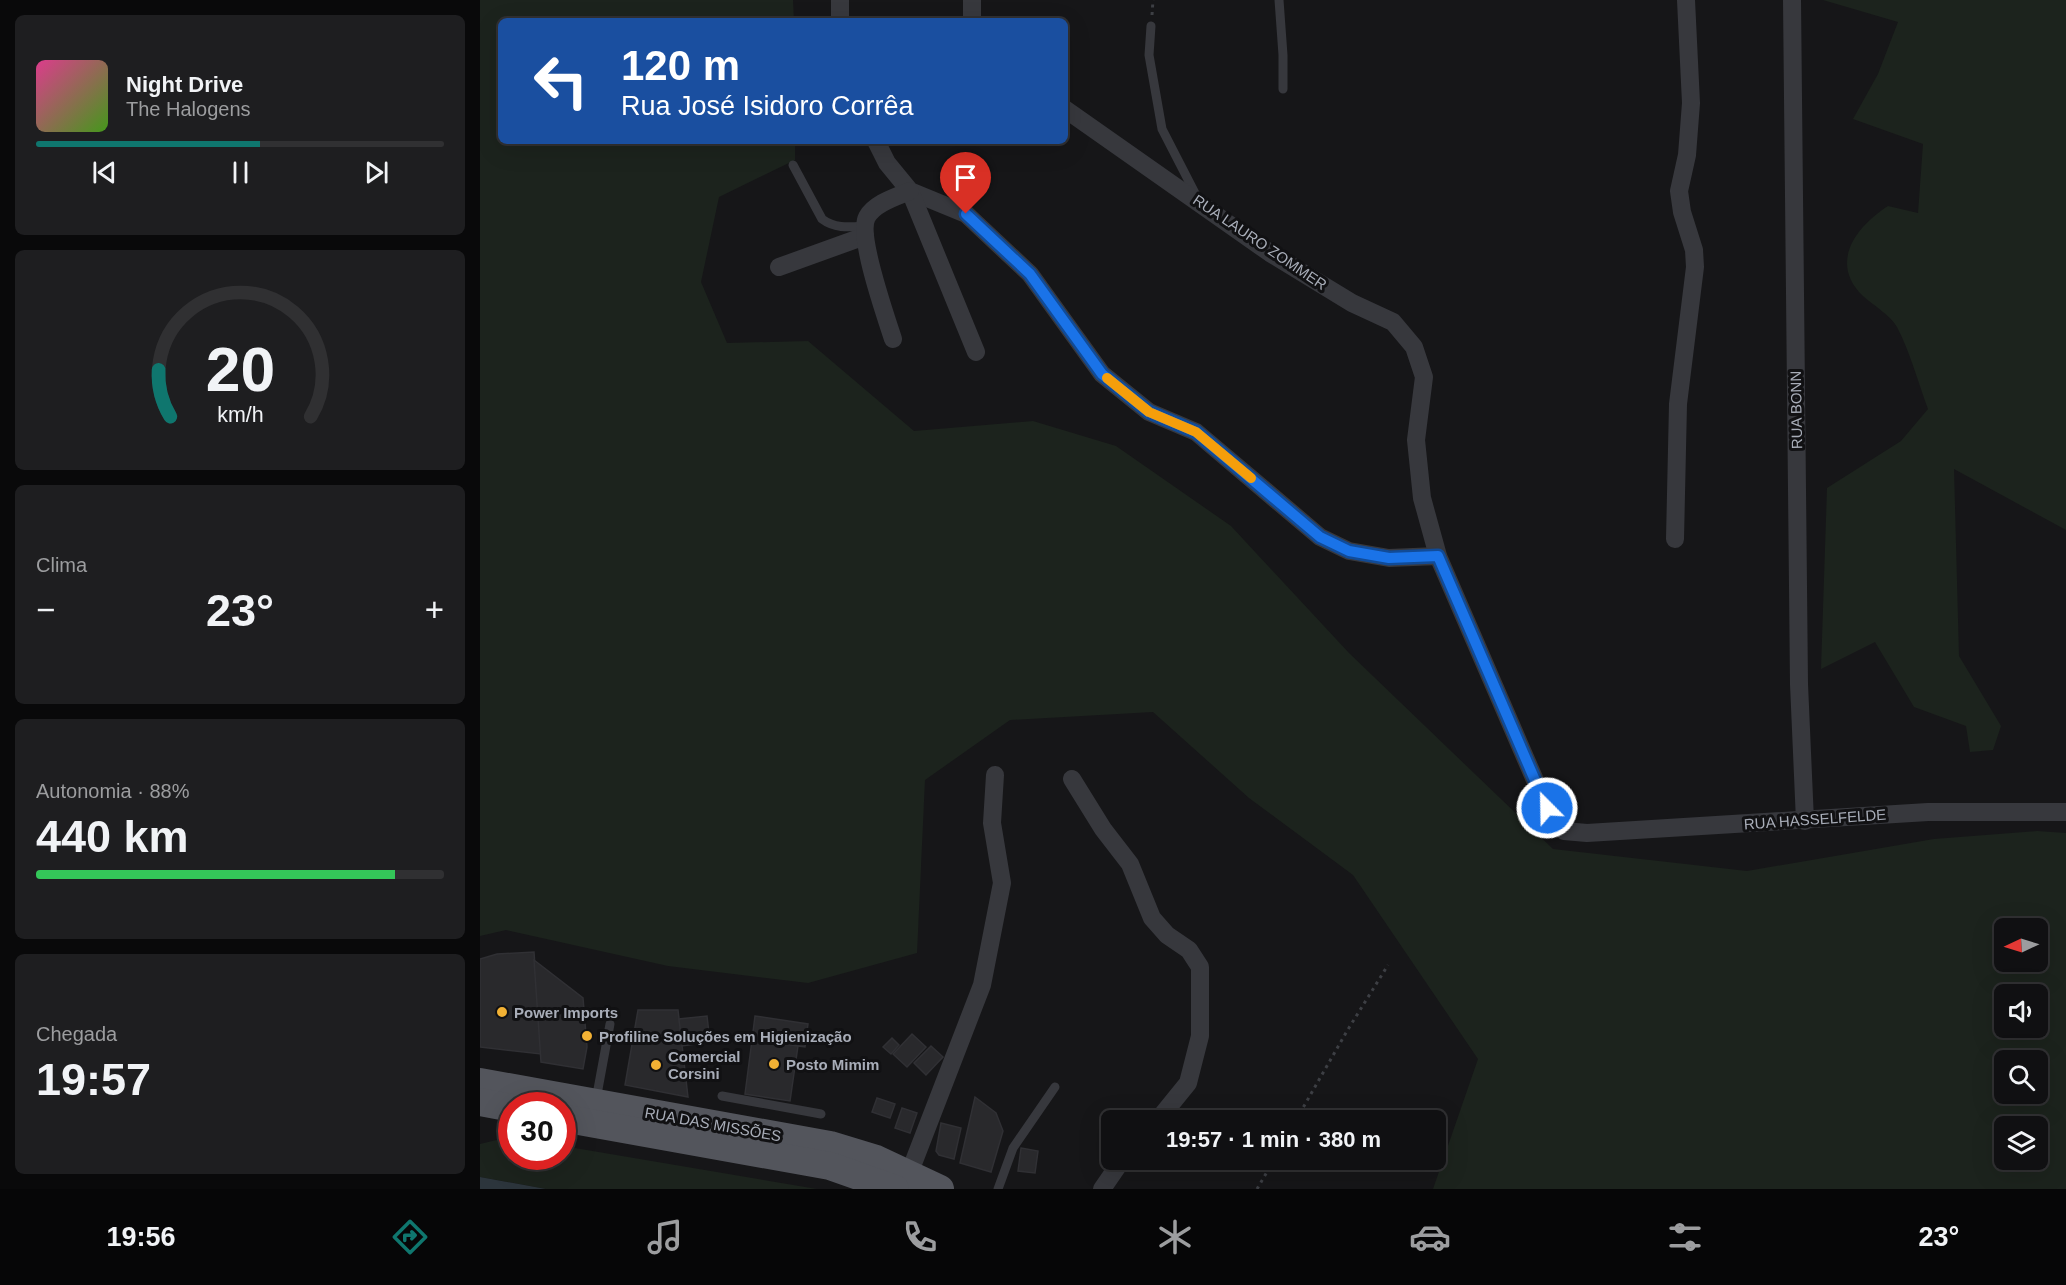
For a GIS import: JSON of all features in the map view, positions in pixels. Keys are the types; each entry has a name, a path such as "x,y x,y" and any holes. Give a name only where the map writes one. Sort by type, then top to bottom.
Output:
{"main road":[{"name":"RUA DAS MISSÕES","path":"480,1082 830,1145 876,1159 902,1182"},
{"path":"480,1102 498,1105"},
{"name":"RUA DAS MISSÕES","path":"576,1121 830,1166 940,1189"}],"street":[{"path":"840,0 840,18"},
{"path":"972,0 972,18"},
{"path":"1675,539 1678,404 1695,267 1694,250 1682,212 1679,191 1687,155 1691,103 1686,0"},
{"name":"RUA BONN","path":"1792,0 1799,684 1805,821"},
{"name":"RUA LAURO ZOMMER","path":"1068,111 1200,201 1270,253 1352,303 1393,322 1414,346 1424,377 1416,440 1422,498 1438,556 1547,808 1564,831"},
{"path":"878,144 887,163 910,190 976,352"},
{"path":"893,339 865,231 867,218 883,203 910,190 966,214 1030,274 1102,374 1149,412 1196,432 1320,537 1349,551 1389,558 1438,556"},
{"path":"779,267 865,231"},
{"path":"902,1182 982,985 1002,883 992,823 995,775"},
{"path":"1072,779 1103,829 1130,864 1152,918 1167,935 1189,950 1200,968 1200,1036 1188,1083 1166,1110"},
{"name":"RUA HASSELFELDE","path":"1564,831 1587,833 1928,812 2066,812"},
{"path":"1102,1189 1115,1170"}],"lane":[{"path":"1279,0 1283,89"},
{"path":"1151,26 1149,56 1162,129 1200,201"},
{"path":"793,165 822,219 830,225 865,231"},
{"path":"596,1103 610,1024"},
{"path":"998,1189 1013,1148 1054,1087"},
{"path":"722,1096 821,1114"}],"path":[{"path":"1302,1110 1388,965"},
{"path":"1257,1189 1268,1170"}],"shaded area":[{"path":"480,0 793,0 794,18 498,18 498,144 795,144 795,160 719,197 701,282 727,343 808,341 914,431 1033,421 1116,446 1231,526 1349,653 1553,849 1747,871 1934,839 2037,831 2066,833 2066,1189 1433,1189 1440,1170 1446,1170 1446,1151 1478,1059 1353,875 1249,798 1153,712 1010,720 925,780 917,953 808,983 668,966 506,930 480,936"},
{"path":"1823,0 2066,0 2066,530 1954,469 1959,656 2001,726 1993,750 1970,752 1966,726 1914,707 1875,642 1821,669 1827,488 1901,441 1928,409 1897,327 1886,314 1863,296 1853,283 1848,270 1847,258 1857,234 1888,206 1918,213 1923,144 1853,119 1878,74 1898,22"},
{"path":"498,1140 498,1170 576,1170 576,1148 817,1189 546,1189 480,1177 480,1144"},
{"path":"480,1177 546,1189 480,1189"}],"building":[{"path":"534,952 541,1054 480,1047 480,959 497,954"},
{"path":"534,960 583,998 587,1047 583,1069 541,1062"},
{"name":"Comercial Corsini","path":"638,1010 678,1010 688,1097 625,1085"},
{"path":"707,1016 710,1042 682,1046 679,1019"},
{"path":"755,1016 808,1024 805,1047 752,1040"},
{"path":"912,1034 926,1047 907,1067 893,1054"},
{"path":"892,1038 899,1045 891,1054 883,1047"},
{"path":"752,1040 798,1046 790,1101 745,1094"},
{"path":"931,1046 943,1057 926,1075 914,1063"},
{"path":"975,1097 996,1113 1003,1131 991,1172 960,1163"},
{"path":"877,1098 895,1104 890,1118 872,1112"},
{"path":"902,1108 917,1113 910,1133 895,1128"},
{"path":"941,1123 961,1128 954,1159 939,1155 936,1151"},
{"path":"1021,1148 1038,1151 1035,1173 1018,1171"}],"slow traffic":[{"path":"1107,378 1149,412 1196,432 1251,478"}],"place":[{"name":"Power Imports","path":"502,1012"},
{"name":"Profiline Soluções em Higienização","path":"587,1036"},
{"name":"Posto Mimim","path":"774,1064"},
{"name":"Comercial Corsini","path":"656,1065"}],"route":[{"path":"966,214 1030,274 1102,374 1149,412 1196,432 1320,537 1349,551 1389,558 1438,556 1547,808"}]}
